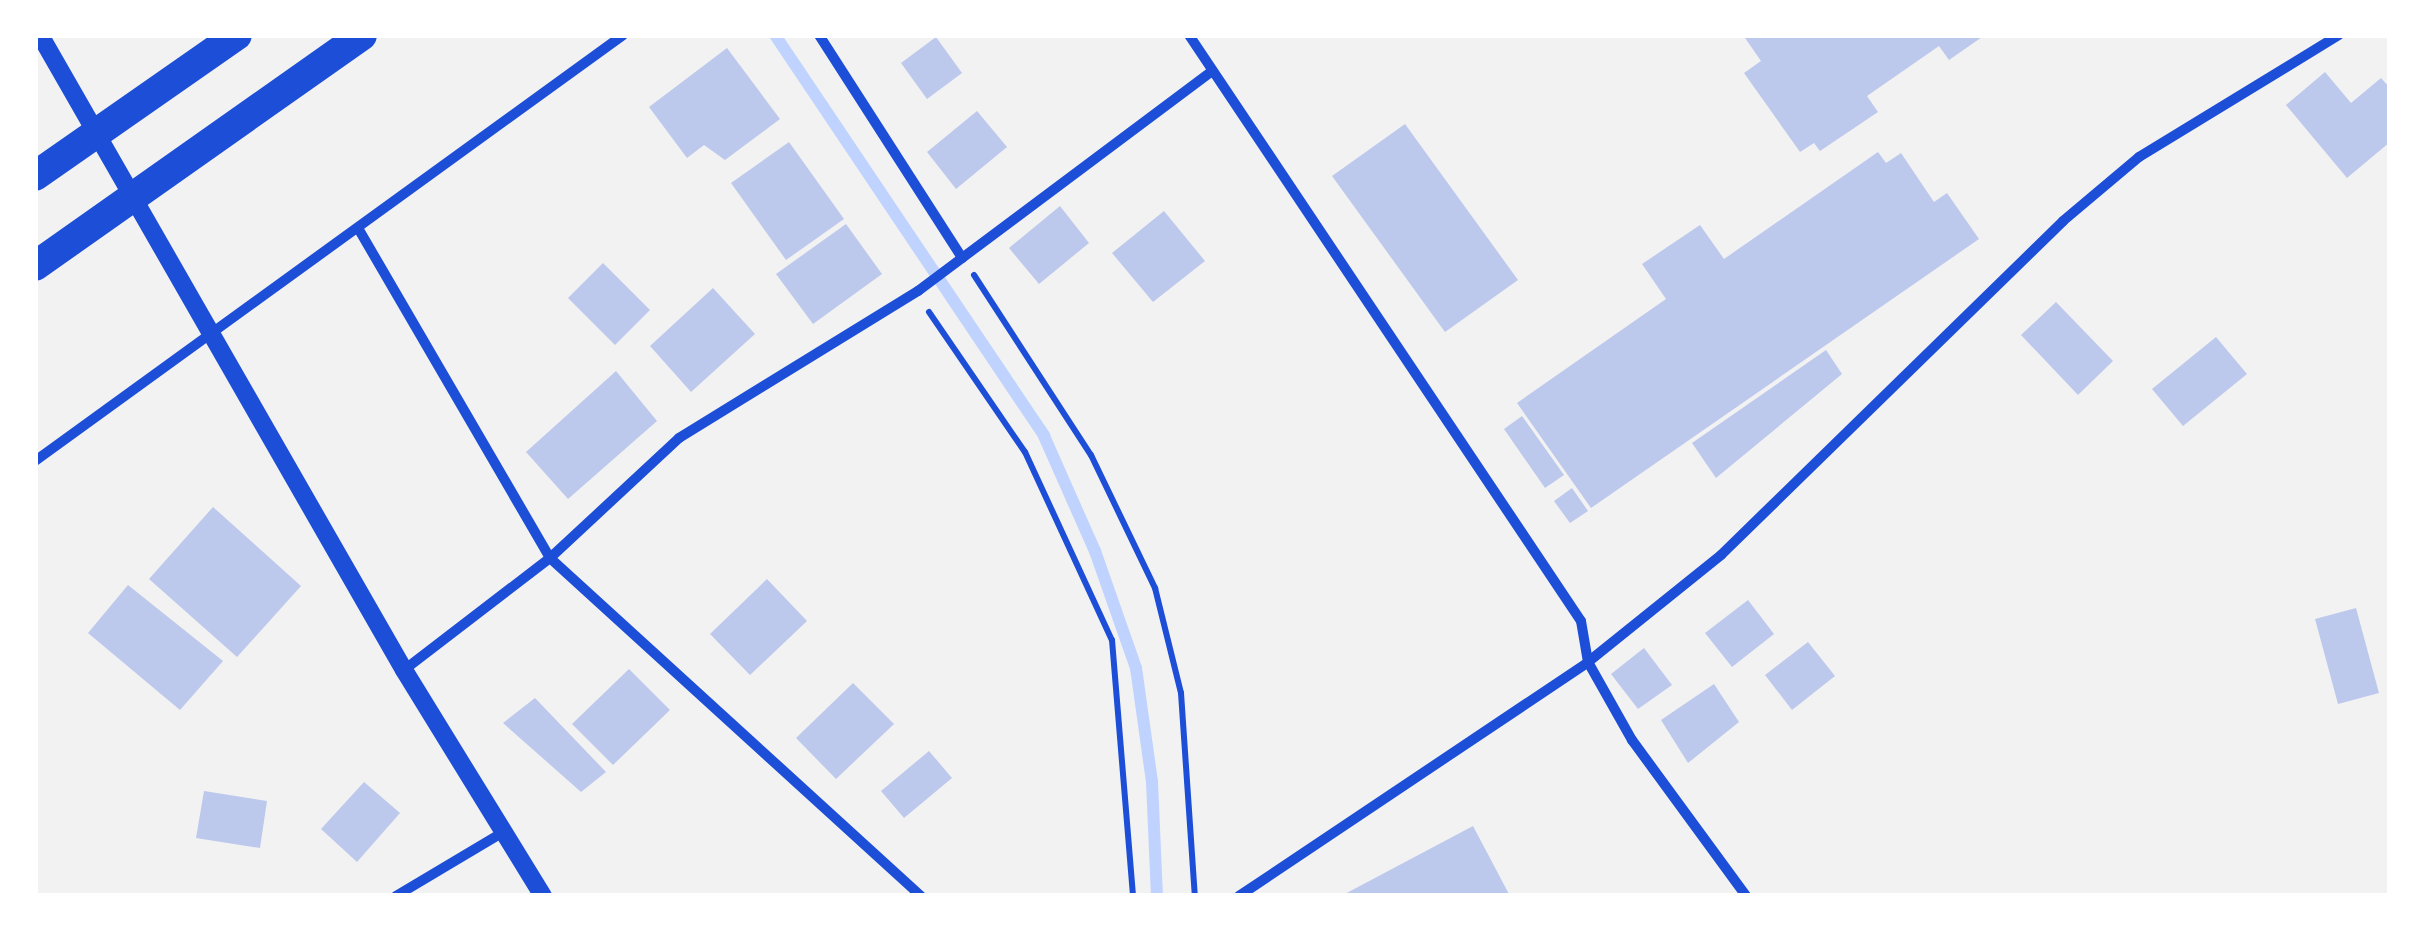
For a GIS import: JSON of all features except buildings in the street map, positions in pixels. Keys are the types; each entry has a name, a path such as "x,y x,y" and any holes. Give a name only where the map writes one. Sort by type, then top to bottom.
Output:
{"highway":[{"path":"40,172 237,35"},
{"path":"35,266 362,35"}],"street":[{"path":"40,35 404,670 543,896"},
{"path":"35,461 623,35"},
{"path":"819,35 961,259"},
{"path":"1188,35 1581,621 1588,662 1632,740 1746,896"},
{"path":"1239,896 1588,662 1720,555 2094,195 2140,157 2339,35"},
{"path":"404,670 550,558 680,438 917,292 1212,71"},
{"path":"358,228 550,558 921,896"},
{"path":"396,896 505,831"}],"path":[{"path":"961,259 1091,455 1155,588 1180,693 1195,896"},
{"path":"917,292 1025,452 1112,640 1133,896"}],"waterway":[{"path":"775,35 1044,436 1095,551 1136,668 1152,782 1157,896"}]}
